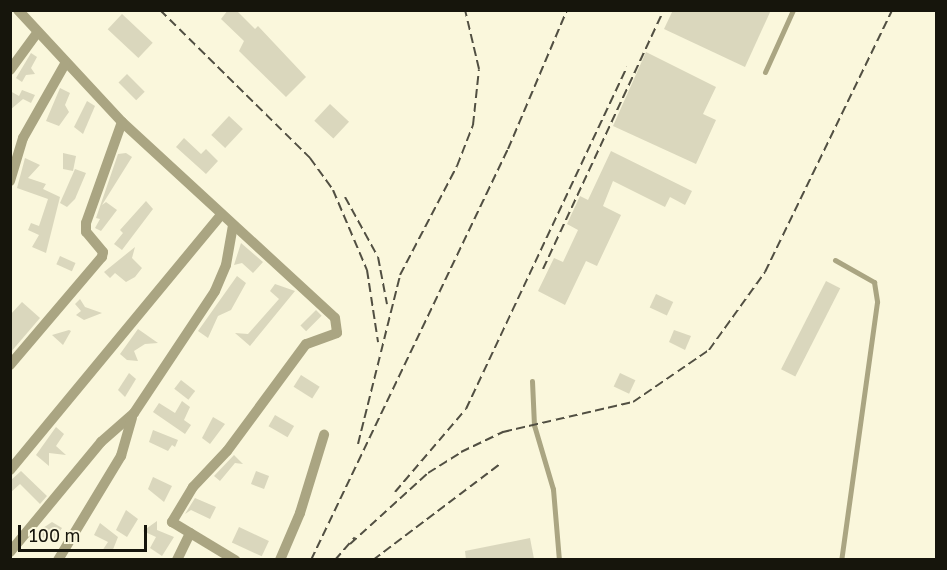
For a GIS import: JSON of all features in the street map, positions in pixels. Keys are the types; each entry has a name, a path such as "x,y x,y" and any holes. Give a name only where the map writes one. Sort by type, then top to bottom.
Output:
{"street":[{"path":"18,10 65,64 122,122 220,216 335,318 337,333 306,344 227,451 193,487 172,522 235,560"},
{"path":"10,70 37,33"},
{"path":"10,181 23,138 65,64"},
{"path":"10,365 102,257 103,252 86,232 86,223 122,122"},
{"path":"10,470 220,216"},
{"path":"19,560 10,553 101,442 134,413 215,291 233,226"},
{"path":"58,560 121,456 134,413"},
{"path":"280,560 300,513 324,435"},
{"path":"177,560 190,533"}],"lane":[{"path":"765,72 793,10"},
{"path":"835,260 874,282 877,302 841,560"},
{"path":"532,381 534,425 553,489 559,560"}],"building":[{"path":"228,10 236,10 255,29 258,26 306,77 286,97 239,51 244,41 221,19"},
{"path":"673,10 771,10 745,67 664,29"},
{"path":"122,14 153,43 138,58 108,29"},
{"path":"646,52 716,87 703,114 716,120 696,164 613,126"},
{"path":"31,53 37,57 31,68 35,74 26,75 22,82 16,78"},
{"path":"127,74 145,92 136,100 119,82"},
{"path":"60,88 70,93 65,105 69,112 59,126 46,121"},
{"path":"22,90 35,95 31,103 23,99 10,110 10,91 19,96"},
{"path":"87,101 95,106 83,134 74,127"},
{"path":"330,104 349,122 333,139 314,121"},
{"path":"229,116 243,129 225,148 211,135"},
{"path":"184,138 201,154 206,149 218,161 206,174 176,147"},
{"path":"611,151 692,191 685,205 670,197 665,207 613,181 603,206 621,215 597,266 586,261 565,305 538,291 554,258 563,262 578,230 567,224 580,196 588,200"},
{"path":"63,153 76,156 73,171 63,169"},
{"path":"126,153 132,157 102,205 106,202 117,210 101,231 95,228 100,219 96,218 118,154"},
{"path":"25,158 40,165 28,178 46,184 43,189 60,197 46,253 32,247 39,235 28,230 31,223 39,226 48,199 17,188"},
{"path":"75,169 86,173 75,199 67,207 60,203"},
{"path":"146,201 153,209 122,250 114,244 123,233 120,230"},
{"path":"241,243 263,262 253,273 242,263 234,265"},
{"path":"135,247 132,258 142,268 135,277 126,282 115,273 110,278 104,272"},
{"path":"60,256 76,263 72,271 56,264"},
{"path":"237,276 246,283 231,310 218,316 208,338 198,331"},
{"path":"826,281 840,288 795,376 781,369"},
{"path":"275,284 295,291 250,346 235,333 248,334 279,299 270,291"},
{"path":"656,294 673,302 667,316 650,308"},
{"path":"80,299 85,307 102,313 84,320 76,315 81,311 75,304"},
{"path":"22,302 40,318 10,353 10,315"},
{"path":"316,310 322,316 306,331 300,326"},
{"path":"138,329 158,343 145,344 134,351 138,361 127,360 120,354"},
{"path":"69,330 71,331 63,345 52,335"},
{"path":"674,330 691,336 685,350 669,342"},
{"path":"129,373 136,379 125,397 118,390"},
{"path":"620,373 635,380 629,394 614,387"},
{"path":"301,375 320,387 312,399 294,387"},
{"path":"181,380 195,391 188,400 174,389"},
{"path":"182,401 190,407 184,420 191,425 185,434 153,412 159,403 175,413"},
{"path":"275,415 294,426 288,437 268,426"},
{"path":"213,417 225,424 210,444 202,438"},
{"path":"56,427 64,434 56,446 66,455 49,453 49,466 36,455"},
{"path":"153,430 178,440 175,447 172,445 168,451 149,442"},
{"path":"234,455 243,464 235,463 220,481 214,476"},
{"path":"21,471 47,496 40,504 20,484 10,493 10,481"},
{"path":"256,471 269,476 264,489 251,484"},
{"path":"153,477 172,486 164,502 148,489"},
{"path":"195,498 216,507 210,519 191,510 185,514"},
{"path":"126,510 138,519 127,537 116,530"},
{"path":"157,521 157,530 174,537 162,556 150,548 156,537 143,531"},
{"path":"52,522 62,528 53,541 34,534"},
{"path":"100,523 118,537 112,552 102,551 108,542 94,535"},
{"path":"239,527 269,541 262,556 232,542"},
{"path":"530,538 534,559 466,560 465,551"}],"railway":[{"path":"160,10 310,158 333,190 367,270 378,342"},
{"path":"358,444 400,275 457,166 473,125 479,69 465,10"},
{"path":"311,560 508,149 567,10"},
{"path":"543,269 664,10"},
{"path":"350,544 428,473 461,452 503,432 633,402 709,350 765,272 892,10"},
{"path":"395,492 466,409 627,67"},
{"path":"345,197 378,257 387,304"},
{"path":"373,560 500,464"},
{"path":"335,560 355,537"}]}
